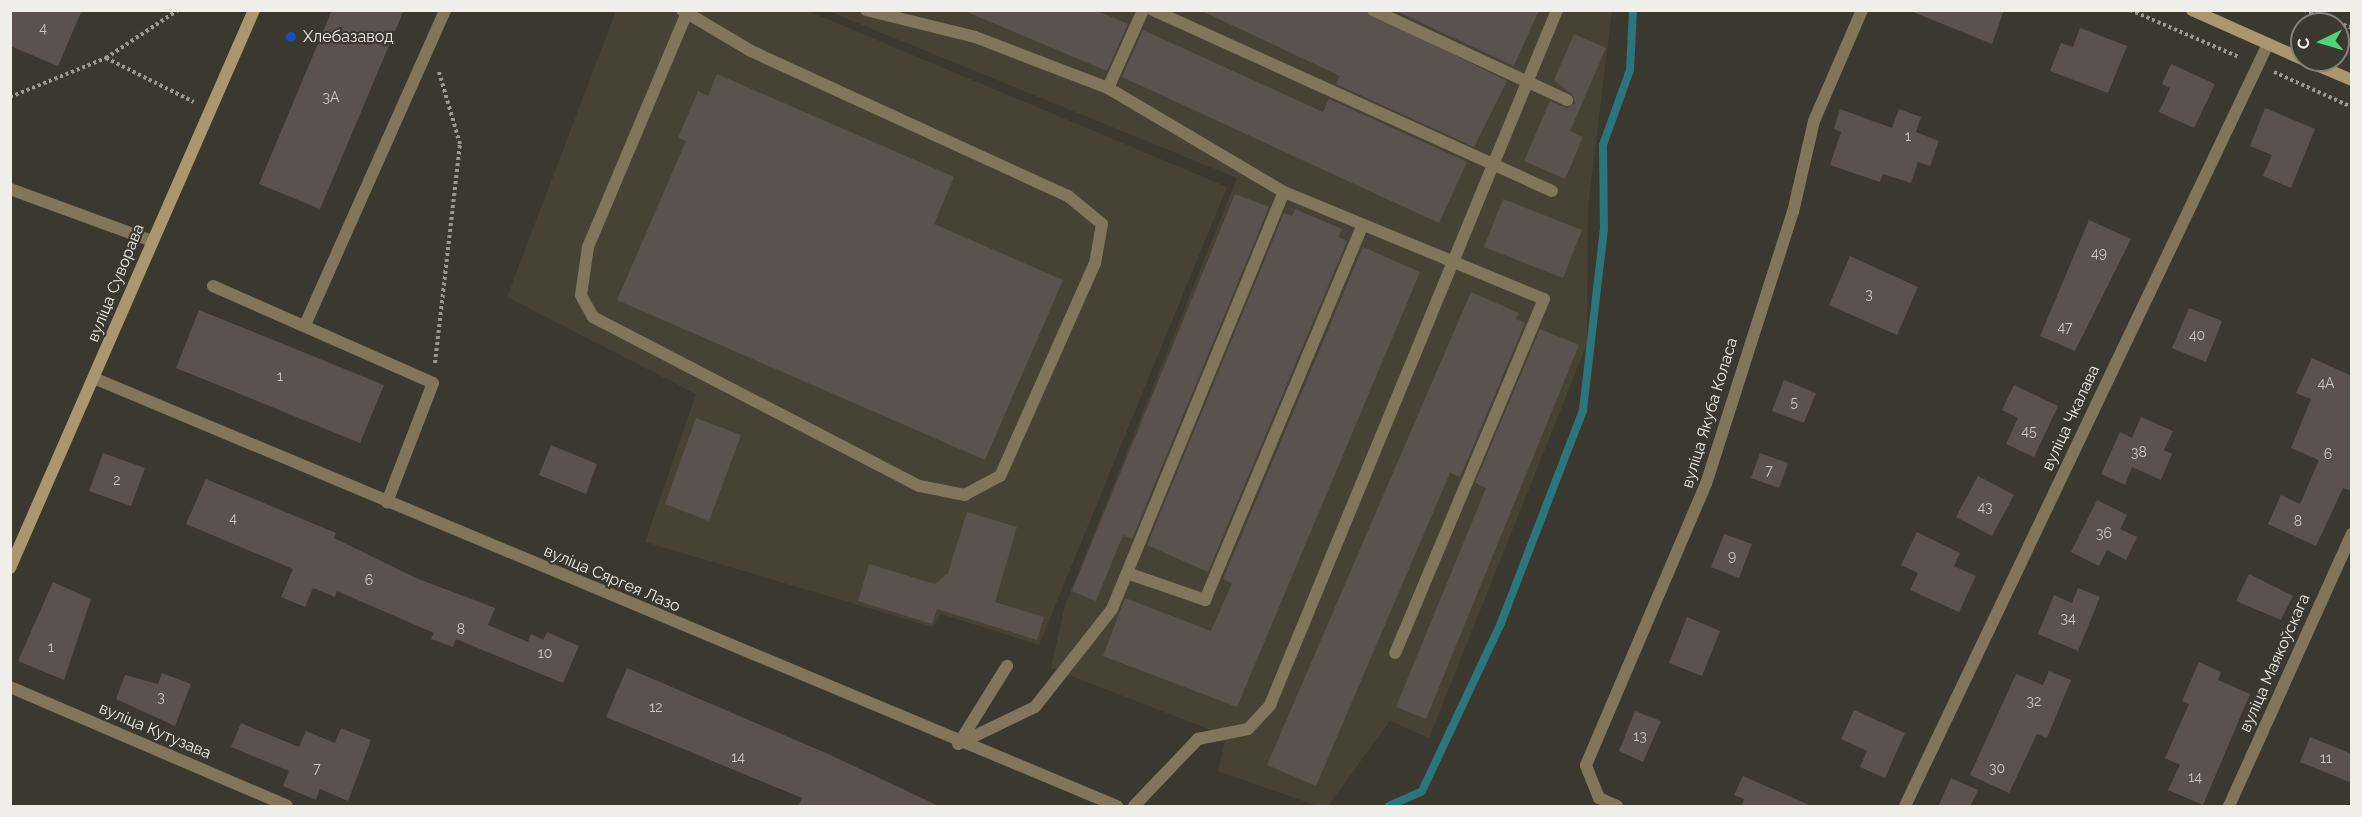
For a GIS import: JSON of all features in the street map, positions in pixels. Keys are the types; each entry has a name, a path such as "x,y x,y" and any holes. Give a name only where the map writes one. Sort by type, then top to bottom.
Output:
{"main road":[{"name":"вуліца Суворава","path":"10,568 96,378 149,240 211,111 254,10"},
{"path":"2193,10 2290,53"},
{"path":"2334,72 2352,80"}],"street":[{"path":"305,325 429,40 445,10"},
{"path":"866,10 975,37 1108,88 1284,192 1544,299 1395,653"},
{"path":"1108,88 1143,10"},
{"path":"1153,10 1552,191"},
{"path":"1373,10 1567,100"},
{"path":"1134,807 1198,739 1248,729 1270,705 1450,262 1557,10"},
{"name":"вуліца Якуба Коласа","path":"1617,807 1599,798 1586,765 1706,484 1793,212 1814,121 1862,10"},
{"path":"685,12 751,51 1068,196 1102,224 1095,263 1000,476 965,495 919,486 593,317 581,295 588,247 685,12"},
{"name":"вуліца Чкалава","path":"1905,807 2268,44"},
{"path":"10,189 149,240"},
{"path":"958,744 1035,707 1112,609 1284,192"},
{"path":"1127,573 1205,600 1363,225"},
{"path":"213,286 433,383 387,502"},
{"name":"вуліца Сяргея Лазо","path":"96,378 958,744 1117,807"},
{"name":"вуліца Маякоўскага","path":"2229,807 2352,533"},
{"path":"958,744 1007,666"},
{"name":"вуліца Кутузава","path":"10,687 287,807"}],"path":[{"path":"10,97 106,58 178,10"},
{"path":"2304,10 2352,28"},
{"path":"429,40 460,144 433,383"},
{"path":"106,58 211,111"}],"shaded area":[{"path":"616,11 808,11 1227,187 1039,645 941,614 933,627 645,542 696,394 507,297"},
{"path":"828,11 1612,11 1588,207 1587,344 1429,738 1390,721 1328,806 1318,806 1218,771 1226,736 1051,668 1065,605 1237,178"}],"building":[{"path":"10,10 82,10 58,66 10,46"},
{"path":"332,10 404,10 320,209 259,184"},
{"path":"962,10 1095,10 1128,24 1107,71"},
{"path":"1200,10 1365,10 1507,81 1474,147 1336,84 1340,76"},
{"path":"1394,10 1539,10 1514,66"},
{"path":"1908,10 2004,10 1992,44"},
{"path":"2080,28 2127,46 2108,93 2050,71 2061,43 2073,47"},
{"path":"1143,30 1323,112 1329,99 1467,162 1439,223 1122,77"},
{"path":"1574,34 1606,48 1570,131 1583,137 1565,179 1524,161 1550,101 1567,108 1575,103 1573,95 1554,80"},
{"path":"2171,64 2215,84 2194,128 2159,112 2170,88 2162,84"},
{"path":"717,74 954,177 934,224 1063,280 985,460 617,300 686,141 678,138 698,91 708,96"},
{"path":"2265,108 2315,129 2291,188 2263,176 2272,155 2250,146"},
{"path":"1840,109 1892,128 1899,109 1921,117 1916,132 1939,141 1930,166 1918,162 1911,183 1883,174 1880,182 1830,165 1841,132 1834,129"},
{"path":"1235,194 1269,207 1132,539 1123,535 1096,601 1072,591"},
{"path":"1503,199 1582,230 1563,278 1484,247"},
{"path":"1295,209 1342,229 1338,237 1347,241 1208,572 1147,545 1284,213 1292,216"},
{"path":"2089,220 2131,239 2075,351 2040,336"},
{"path":"1363,247 1420,272 1237,707 1103,656 1125,598 1211,631 1232,583 1223,579"},
{"path":"1850,256 1918,287 1897,335 1829,305"},
{"path":"1471,292 1519,313 1516,319 1525,323 1460,477 1450,473 1316,786 1267,765"},
{"path":"2189,308 2222,321 2206,362 2172,348"},
{"path":"199,310 384,385 360,443 176,368"},
{"path":"1540,329 1579,345 1426,719 1396,707 1486,488 1475,483"},
{"path":"2312,358 2352,376 2352,491 2343,488 2316,546 2268,524 2281,495 2300,504 2319,460 2291,448 2311,399 2296,393"},
{"path":"1784,380 1816,393 1804,423 1772,411"},
{"path":"2014,385 2058,406 2034,457 2006,444 2018,418 2002,410"},
{"path":"2141,417 2173,431 2164,450 2172,454 2161,480 2132,467 2125,485 2101,474 2120,432 2132,438"},
{"path":"696,418 741,435 709,521 665,504"},
{"path":"551,445 597,464 586,494 539,475"},
{"path":"103,453 145,468 131,506 89,491"},
{"path":"1760,453 1788,463 1779,488 1751,478"},
{"path":"1978,476 2014,495 1992,536 1956,517"},
{"path":"206,479 336,533 334,538 416,578 495,608 488,625 528,642 531,634 543,640 547,632 579,646 563,683 456,639 453,647 431,639 434,633 337,591 335,597 313,588 305,607 281,597 293,569 186,524"},
{"path":"2097,500 2127,515 2120,529 2137,537 2126,560 2107,550 2099,566 2071,552"},
{"path":"967,512 1017,527 995,602 1044,617 1037,640 937,609 932,624 858,601 869,564 935,584 948,573"},
{"path":"1917,532 1960,553 1954,566 1976,576 1959,612 1910,590 1918,573 1901,565"},
{"path":"1724,534 1752,544 1739,578 1711,567"},
{"path":"2249,574 2293,596 2281,620 2236,601"},
{"path":"53,582 91,599 64,680 18,661"},
{"path":"2078,588 2100,597 2078,651 2038,634 2054,595 2072,603"},
{"path":"1687,617 1720,631 1702,676 1669,663"},
{"path":"2199,662 2221,672 2218,680 2250,694 2203,805 2168,790 2180,765 2165,758 2189,704 2182,701"},
{"path":"627,668 826,753 941,807 798,807 802,798 606,717"},
{"path":"2049,671 2071,680 2047,738 2037,734 2009,793 1970,775 2016,674 2043,685"},
{"path":"162,673 191,684 175,726 116,699 125,675 158,684"},
{"path":"1854,710 1905,733 1885,778 1860,767 1867,751 1841,739"},
{"path":"1635,711 1661,721 1643,762 1619,751"},
{"path":"241,723 299,747 306,731 335,743 341,728 371,740 348,801 320,789 316,800 283,786 289,771 231,747"},
{"path":"2310,737 2352,754 2352,783 2300,762"},
{"path":"1743,776 1814,807 1741,807 1744,799 1734,795"},
{"path":"1951,778 1978,790 1970,807 1938,807"}],"waterway":[{"path":"1389,806 1422,791 1501,623 1583,410 1604,229 1603,145 1630,70 1633,10"}],"place":[{"name":"Хлебазавод","path":"291,37"}]}
